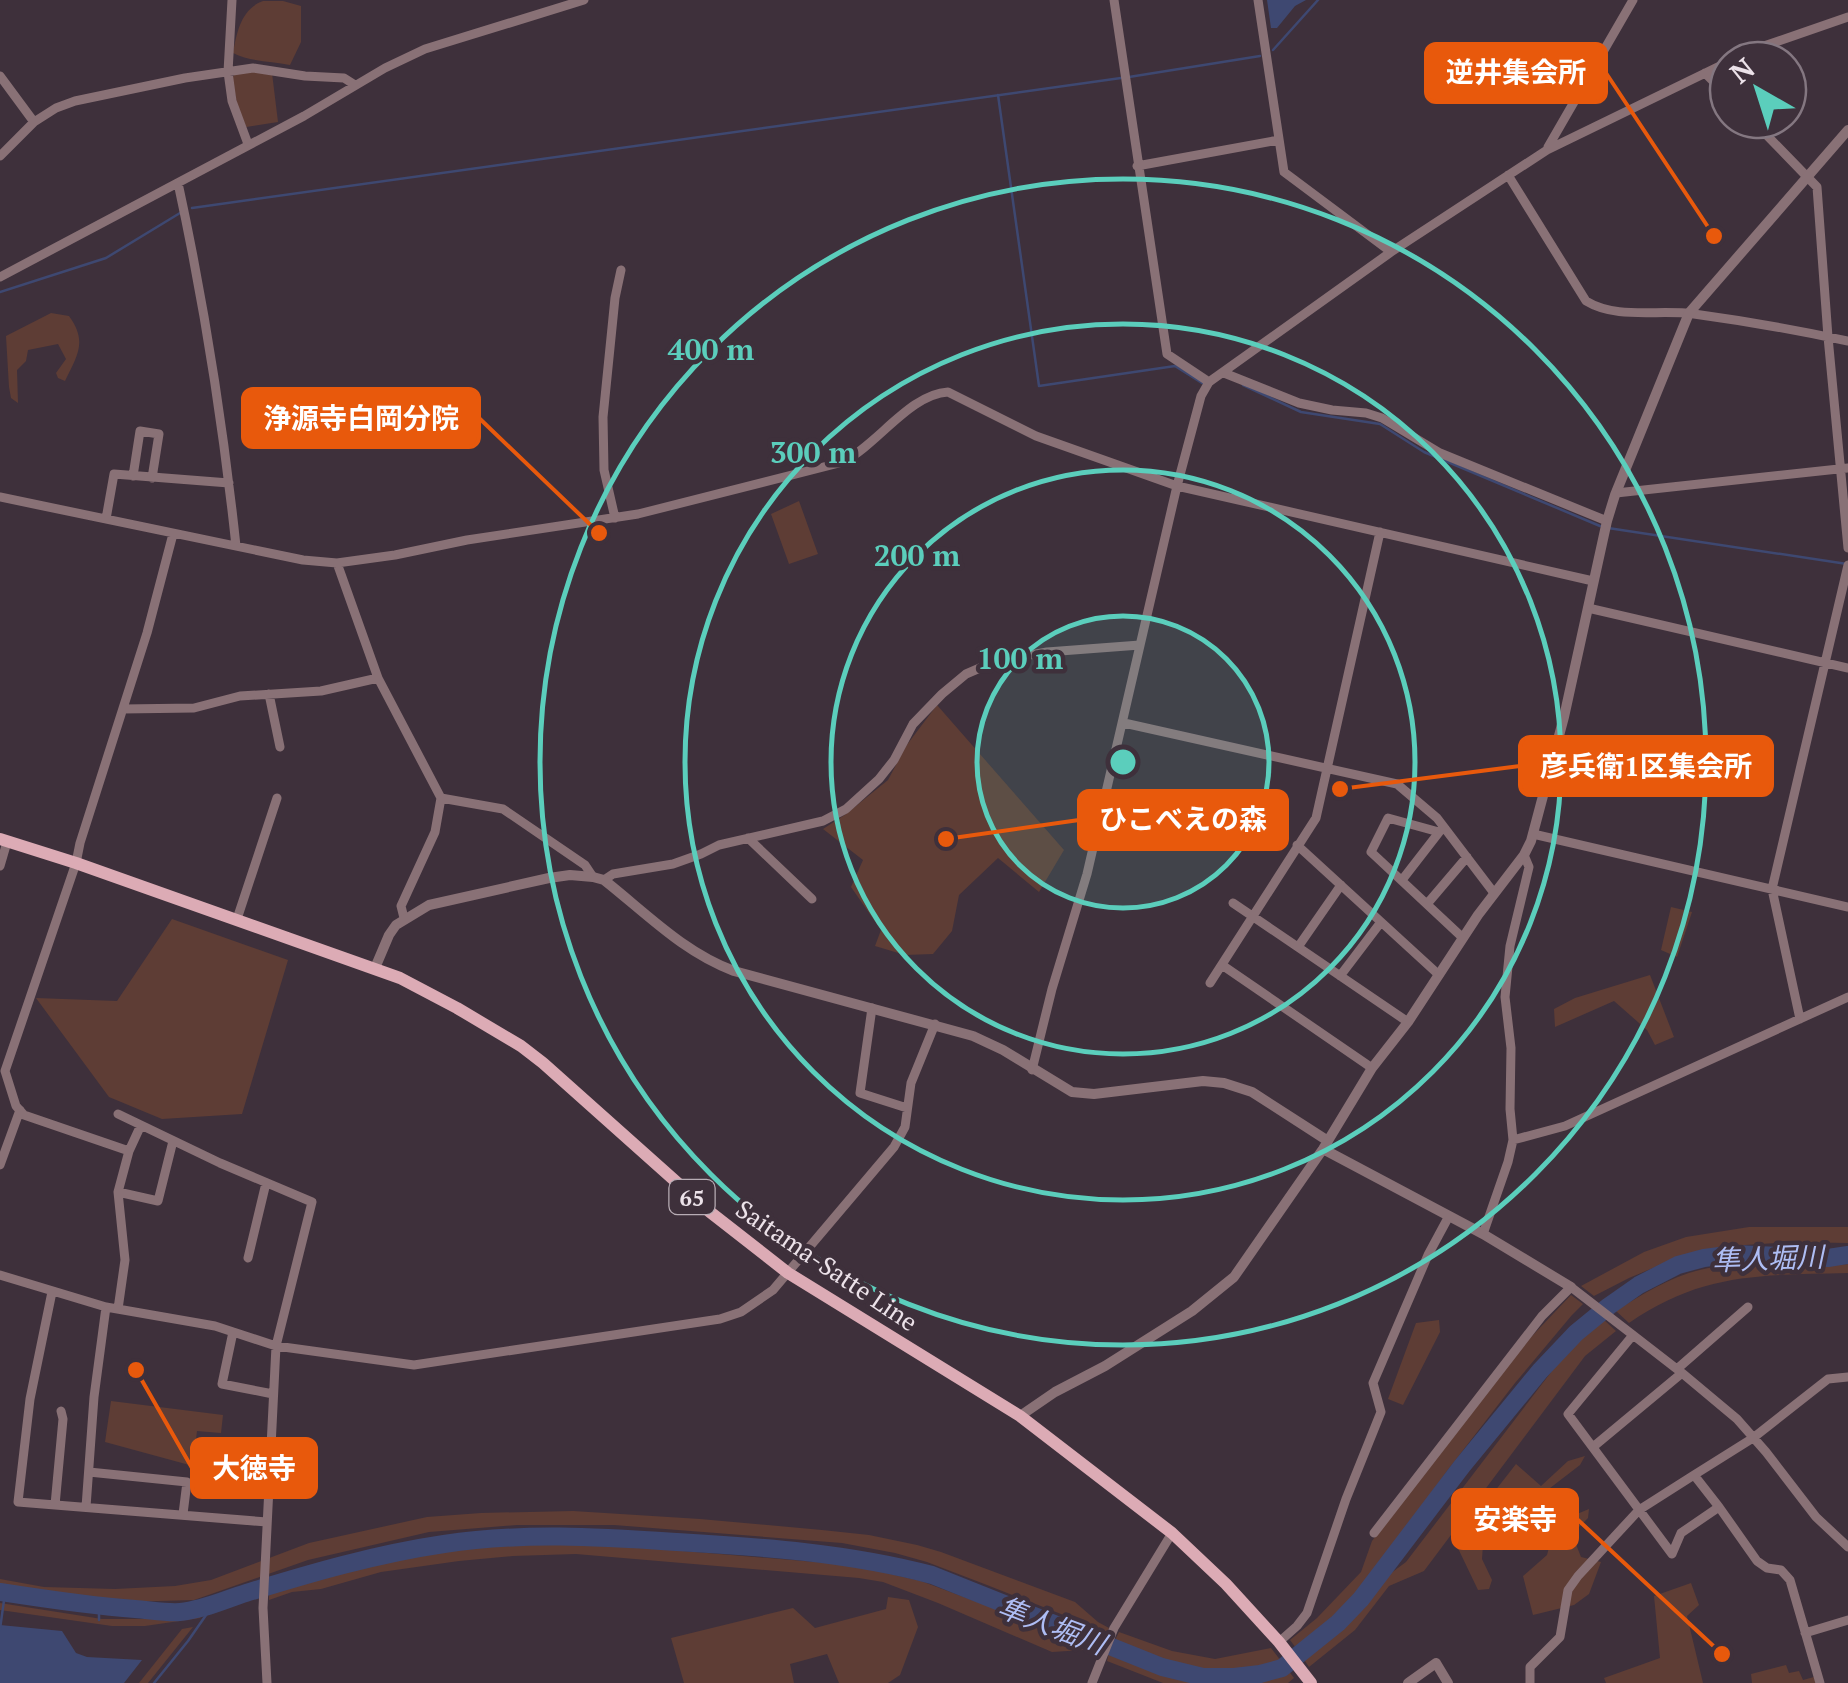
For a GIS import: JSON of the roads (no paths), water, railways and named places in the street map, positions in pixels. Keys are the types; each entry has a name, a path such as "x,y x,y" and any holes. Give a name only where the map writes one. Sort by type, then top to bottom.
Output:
{"main road":[{"name":"Saitama-Satte Line","path":"3,841 375,968 427,991 532,1055 710,1212 788,1273 1020,1416 1172,1533 1226,1584 1311,1683"}],"street":[{"path":"232,0 228,72 232,101 248,144"},
{"path":"0,277 425,49 584,0"},
{"path":"1114,0 1167,354 1209,382"},
{"path":"1258,0 1284,172 1391,252"},
{"path":"1547,150 1633,0"},
{"path":"1781,40 1848,17"},
{"path":"0,156 34,122 56,108 186,78 254,68 344,78 355,85"},
{"path":"1032,1070 1087,874 1176,486 1200,396 1209,382 1391,252 1547,150 1708,72"},
{"path":"1705,73 1708,76"},
{"path":"0,76 34,122"},
{"path":"1020,1416 1192,1311 1225,1284 1252,1254 1326,1145 1372,1068 1524,855 1564,717 1607,522 1689,313 1845,136"},
{"path":"1137,166 1279,140"},
{"path":"1772,140 1818,188 1848,548"},
{"path":"1508,175 1586,301 1595,306 1615,311 1689,313 1848,341"},
{"path":"178,183 198,277 236,546"},
{"path":"615,518 604,470 603,417 614,298 621,270"},
{"path":"1224,372 1299,404 1382,418 1440,453 1607,522"},
{"path":"0,497 303,560 337,563 615,518 843,462 859,454 918,402 935,393 948,392 1036,436 1176,486 1594,581"},
{"path":"133,476 140,431 159,434 152,478"},
{"path":"1616,493 1844,468"},
{"path":"106,519 114,474 229,483"},
{"path":"1210,983 1316,818 1380,532"},
{"path":"130,1151 36,1121 16,1106 2,1071 76,863 148,633 172,534"},
{"path":"337,563 378,678 441,798 436,832 401,906 404,918"},
{"path":"1800,1019 1772,890 1848,565"},
{"path":"1588,608 1848,668"},
{"path":"375,968 389,934 404,918 429,905 549,878 599,878 674,864 719,844 823,820 846,809 879,779 913,724 942,694 966,674 996,660 1047,652 1140,646"},
{"path":"123,709 194,708 240,696 321,691 378,678"},
{"path":"270,694 280,747"},
{"path":"1124,723 1397,784 1437,818 1442,830 1494,893"},
{"path":"237,920 277,798"},
{"path":"441,798 503,809 584,865 666,932 710,962 734,972 973,1036 1072,1092 1094,1094 1203,1082 1224,1082 1252,1092 1326,1145 1572,1287 1630,1331 1737,1419 1816,1517 1845,1542"},
{"path":"1442,830 1388,818 1371,852 1463,938"},
{"path":"1402,880 1442,830"},
{"path":"1533,834 1848,907"},
{"path":"748,838 812,899"},
{"path":"0,866 3,841"},
{"path":"1297,845 1439,975"},
{"path":"1483,1234 1513,1140 1512,1048 1505,997 1510,946 1529,867 1524,855"},
{"path":"1427,904 1467,857"},
{"path":"1298,948 1341,885"},
{"path":"1233,902 1408,1022"},
{"path":"1340,976 1381,922"},
{"path":"1222,965 1372,1068"},
{"path":"1513,1140 1565,1126 1848,997"},
{"path":"872,1008 860,1093 908,1108"},
{"path":"0,1275 106,1307 215,1326 276,1346 414,1365 720,1319 758,1302 788,1273 894,1147 905,1126 911,1083 936,1024"},
{"path":"0,1165 20,1110"},
{"path":"118,1114 312,1202 276,1346 265,1556 267,1683"},
{"path":"118,1309 125,1260 118,1192 140,1125"},
{"path":"118,1192 158,1202 173,1141"},
{"path":"248,1258 266,1182"},
{"path":"1278,1642 1307,1613 1381,1412 1373,1383 1428,1255 1450,1216"},
{"path":"1374,1533 1542,1316 1572,1287"},
{"path":"52,1292 30,1399 18,1502 267,1522"},
{"path":"86,1507 106,1307"},
{"path":"1592,1448 1748,1307"},
{"path":"1630,1331 1568,1414 1672,1554 1681,1533 1719,1507"},
{"path":"233,1332 222,1384 274,1394"},
{"path":"1530,1683 1530,1668 1560,1637 1568,1590 1639,1510 1753,1438 1828,1378 1848,1377"},
{"path":"54,1505 64,1419 61,1411"},
{"path":"89,1472 188,1482 182,1514"},
{"path":"1694,1475 1756,1561 1767,1568 1782,1570 1790,1580 1820,1683"},
{"path":"1092,1683 1114,1628 1172,1533"},
{"path":"1805,1632 1848,1620"},
{"path":"1408,1683 1436,1663 1448,1683"}],"water":[{"path":"1267,0 1306,0 1295,6 1277,28 1271,28"},
{"path":"0,1625 62,1631 76,1653 87,1657 142,1660 124,1683 0,1683"}],"waterway":[{"path":"1273,50 1318,0"},
{"path":"1129,77 1260,56"},
{"path":"192,208 1121,78"},
{"path":"998,95 1039,386 1175,366 1202,383"},
{"path":"0,292 106,258 180,213"},
{"path":"1243,385 1301,412 1380,424 1424,452 1600,526"},
{"path":"1608,528 1847,564"},
{"name":"隼人堀川","path":"0,1592 180,1612 344,1565 444,1544 560,1537 709,1544 806,1552 901,1567 932,1575 1162,1667 1203,1677 1260,1674 1282,1668 1361,1599 1540,1371 1609,1306 1678,1265 1704,1258 1735,1254 1828,1258 1848,1255"},
{"path":"0,1629 5,1593"},
{"path":"154,1683 213,1605"},
{"path":"99,1606 99,1620"}],"place":[{"name":"逆井集会所","path":"1714,236"},
{"name":"浄源寺白岡分院","path":"599,533"},
{"name":"彦兵衛1区集会所","path":"1340,789"},
{"name":"ひこべえの森","path":"946,839"},
{"name":"大徳寺","path":"136,1370"},
{"name":"安楽寺","path":"1722,1654"}]}
